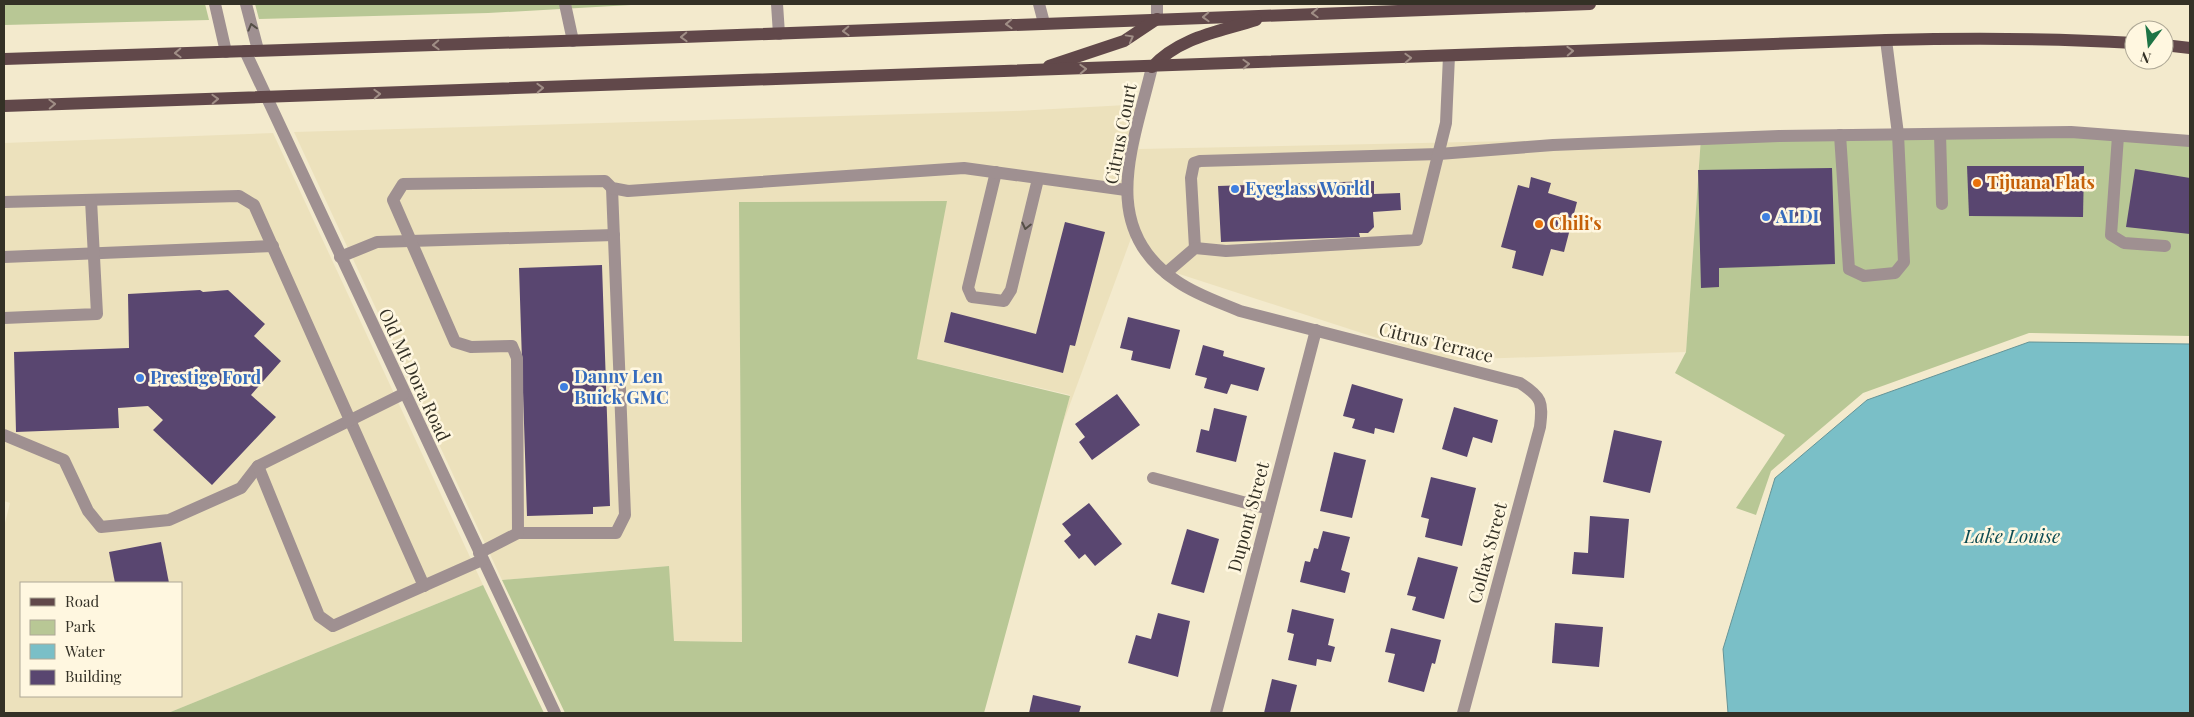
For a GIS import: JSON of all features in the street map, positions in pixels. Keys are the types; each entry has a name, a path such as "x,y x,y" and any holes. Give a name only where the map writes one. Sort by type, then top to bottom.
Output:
{"main road":[{"path":"4,59 779,34 1590,4"},
{"path":"1152,67 1164,54 1179,44 1272,15"},
{"path":"1034,71 1124,41 1157,19"},
{"path":"4,106 1886,40 2017,38 2124,43"},
{"path":"2174,47 2190,48"}],"street":[{"path":"215,4 226,52"},
{"name":"Old Mt Dora Road","path":"246,4 251,51 267,98 403,394 555,713"},
{"path":"565,4 573,41"},
{"path":"777,4 779,34"},
{"path":"1040,4 1044,23"},
{"path":"1157,4 1157,19"},
{"path":"1840,135 1849,269 1864,276 1895,273 1904,262 1898,134 1886,40"},
{"path":"1166,273 1195,248 1226,251 1417,240 1446,124 1449,56"},
{"name":"Citrus Court","path":"1152,67 1129,165 1126,190 1131,226 1143,248 1166,273 1200,295 1240,310 1316,330"},
{"path":"1195,248 1191,178 1194,163 1200,160 1439,154 1552,145 1840,135 2071,132 2190,141"},
{"path":"1940,134 1942,204"},
{"path":"2118,136 2111,235 2124,243 2165,246"},
{"path":"518,533 517,358 512,346 471,347 455,342 393,200 403,184 605,181 612,188 628,191 964,168 1126,190"},
{"path":"996,172 968,288 972,297 1004,301 1011,290 1038,179"},
{"path":"258,466 318,616 333,626 424,586 518,533 616,533 624,514 612,188"},
{"path":"4,202 239,196 254,205 424,586"},
{"path":"4,318 97,314 90,200"},
{"path":"340,257 378,242 614,235"},
{"path":"4,257 273,246"},
{"name":"Citrus Terrace","path":"1316,330 1520,383 1534,392 1540,401"},
{"name":"Dupont Street","path":"1216,713 1316,330"},
{"path":"4,436 64,460 88,511 101,527 169,520 240,488 258,466 403,394"},
{"name":"Colfax Street","path":"1464,713 1540,427 1542,407 1540,401"},
{"path":"1153,478 1269,509"}],"shaded area":[{"path":"1145,104 1139,149 1701,137 1686,352 1445,360 1170,271 1144,242 1137,222 1062,426 1070,395 917,359 739,202 742,642 674,641 668,566 502,580 294,132 1014,111"},
{"path":"273,133 483,585 168,713 4,713 4,527 10,503 4,501 4,143"}],"green space":[{"path":"4,4 205,4 209,20 4,25"},
{"path":"255,4 631,5 488,13 259,19"},
{"path":"2190,136 2190,336 2029,333 1863,393 1771,471 1756,515 1736,508 1785,435 1675,373 1686,352 1701,137"},
{"path":"947,201 917,359 1070,396 984,713 565,713 502,580 669,566 674,641 742,642 739,202"},
{"path":"483,585 544,713 168,713"}],"water":[{"name":"Lake Louise","path":"2029,342 2190,344 2190,713 1728,713 1723,649 1775,478 1867,400"}],"building":[{"path":"1967,166 2084,166 2083,217 1969,216"},
{"name":"ALDI","path":"1832,168 1835,264 1719,268 1719,287 1701,288 1698,170"},
{"path":"2135,169 2190,178 2190,234 2126,227"},
{"name":"Chili's","path":"1531,177 1551,183 1548,193 1577,202 1564,252 1551,249 1543,276 1512,268 1516,251 1501,247 1518,185 1529,188"},
{"path":"1374,181 1374,194 1400,193 1401,210 1373,212 1374,227 1368,233 1359,233 1360,237 1221,242 1218,186"},
{"path":"1065,222 1105,232 1075,346 1070,345 1063,373 944,342 951,312 1036,334"},
{"name":"Danny Len Buick GMC","path":"602,265 610,506 593,507 593,514 527,516 519,268"},
{"name":"Prestige Ford","path":"200,290 203,292 228,290 265,324 254,336 281,361 251,395 276,417 212,485 153,430 163,420 148,406 118,408 119,428 16,432 14,352 129,348 128,294"},
{"path":"1128,317 1180,330 1170,369 1131,360 1133,351 1120,348"},
{"path":"1203,345 1224,351 1223,356 1265,368 1258,391 1231,384 1227,394 1204,388 1207,378 1195,375"},
{"path":"1352,384 1403,399 1394,433 1375,428 1374,434 1352,428 1355,419 1343,416"},
{"path":"1117,394 1140,425 1092,460 1079,442 1085,437 1075,424"},
{"path":"1454,407 1498,420 1492,443 1473,437 1467,457 1442,449"},
{"path":"1214,408 1247,416 1236,462 1196,452 1201,429 1209,431"},
{"path":"1614,430 1662,441 1650,493 1603,482"},
{"path":"1334,452 1366,460 1352,518 1320,511"},
{"path":"1431,477 1476,488 1462,546 1425,537 1429,519 1421,517"},
{"path":"1089,503 1122,544 1095,566 1085,554 1079,559 1064,541 1071,535 1062,524"},
{"path":"1590,516 1629,519 1624,578 1572,574 1574,552 1588,553"},
{"path":"1187,529 1219,539 1204,593 1171,584"},
{"path":"1323,531 1350,537 1341,570 1350,573 1345,593 1300,582 1305,561 1310,562 1314,548 1318,549"},
{"path":"161,542 169,582 115,582 109,552"},
{"path":"1418,557 1458,567 1444,619 1412,610 1416,597 1407,595"},
{"path":"1292,609 1334,619 1328,645 1335,647 1331,662 1317,659 1316,666 1288,660 1294,634 1287,632"},
{"path":"1158,613 1190,621 1178,677 1128,663 1136,635 1151,639"},
{"path":"1555,623 1603,627 1599,667 1552,663"},
{"path":"1391,628 1441,640 1435,664 1432,663 1424,692 1388,682 1395,654 1385,652"},
{"path":"1272,679 1297,685 1290,713 1264,713"},
{"path":"1033,695 1081,706 1079,713 1029,713"}],"place":[{"name":"Tijuana Flats","path":"1977,183"},
{"name":"Eyeglass World","path":"1235,189"},
{"name":"ALDI","path":"1766,217"},
{"name":"Chili's","path":"1539,224"},
{"name":"Prestige Ford","path":"140,378"},
{"name":"Danny Len Buick GMC","path":"564,387"}]}
